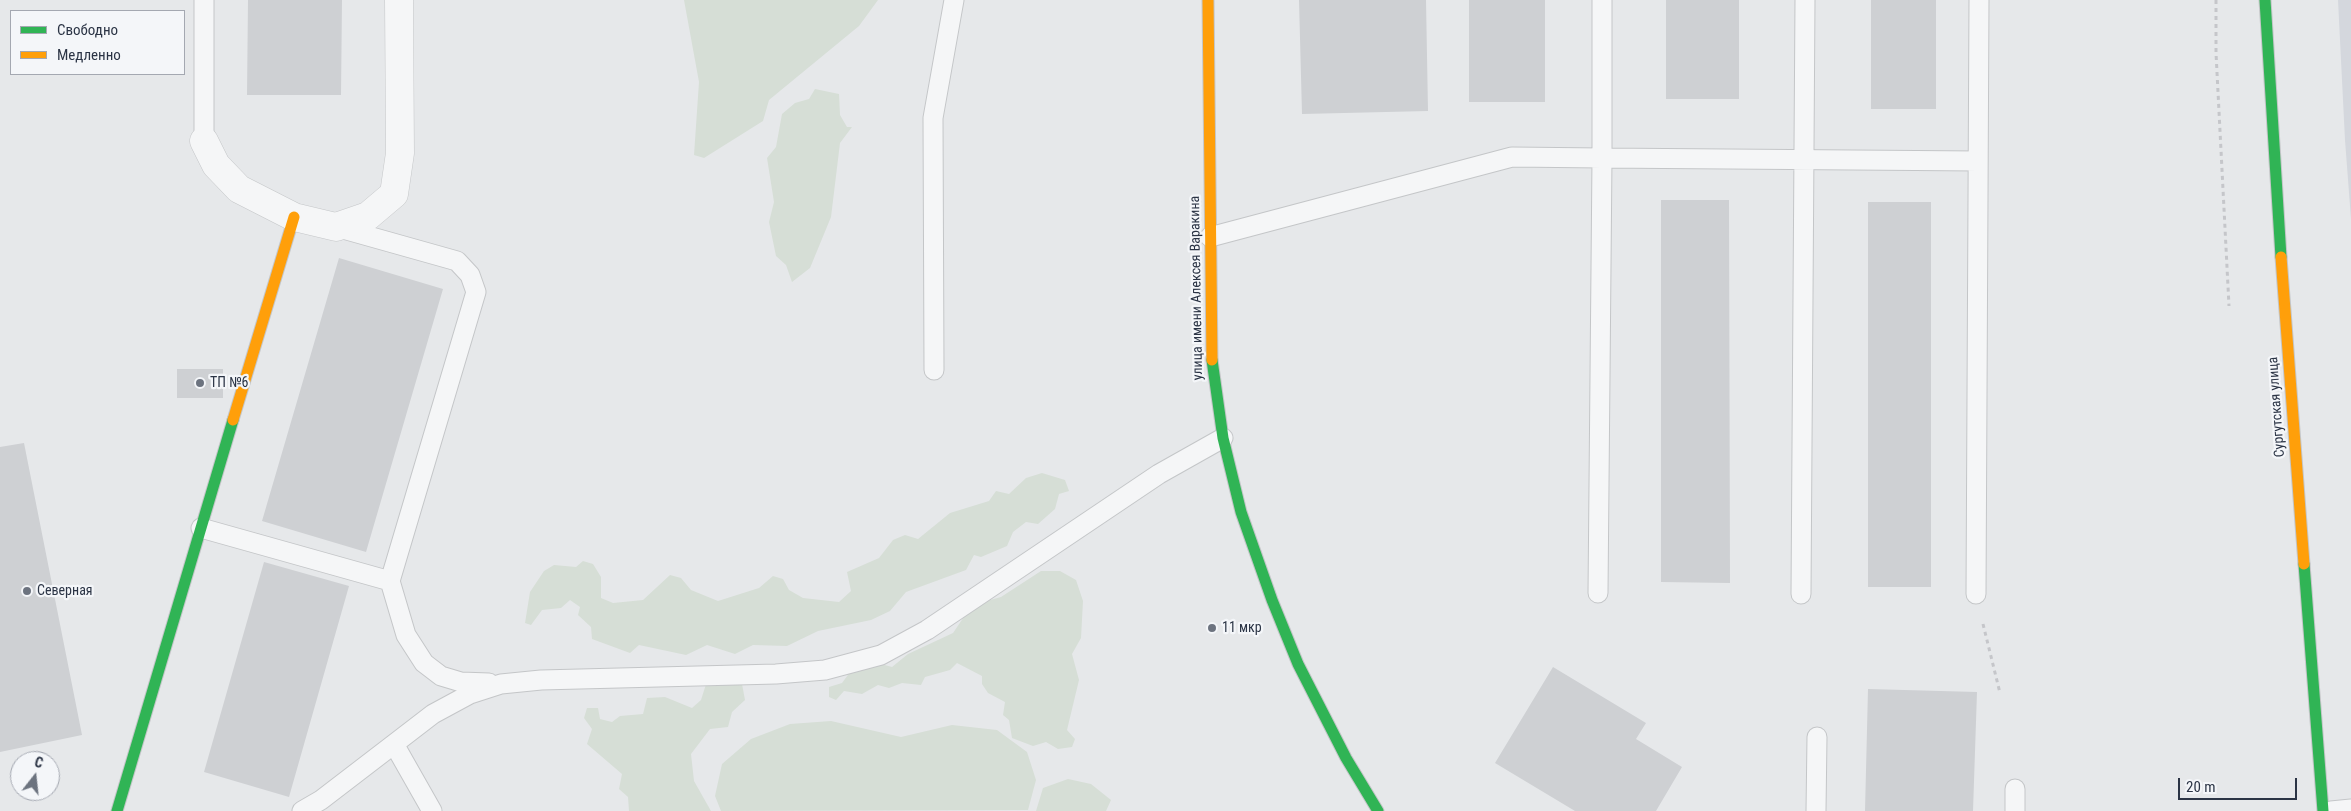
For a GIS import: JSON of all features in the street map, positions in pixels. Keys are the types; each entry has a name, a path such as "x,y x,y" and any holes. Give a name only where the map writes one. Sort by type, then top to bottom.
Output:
{"street":[{"path":"204,140 216,166 239,189 294,217 336,226 368,216 394,194 400,153 399,0"},
{"name":"улица имени Алексея Варакина","path":"1208,0 1212,366 1223,438 1241,512 1272,600 1298,664 1346,758 1378,811"},
{"name":"Сургутская улица","path":"2265,0 2284,308 2324,811"},
{"path":"117,811 294,217"}],"lane":[{"path":"204,0 204,140"},
{"path":"934,370 933,118 954,0"},
{"path":"1598,593 1602,0"},
{"path":"1801,594 1805,0"},
{"path":"1976,594 1979,0"},
{"path":"1210,236 1512,157 1978,162"},
{"path":"336,226 457,261 470,275 476,292 390,581 406,635 424,663 441,676 462,682 501,684 583,678 776,674 826,670 881,655 927,630 1159,474 1223,438"},
{"path":"201,528 390,581"},
{"path":"302,811 321,800 433,714 470,694 501,684"},
{"path":"1816,811 1817,737"},
{"path":"394,744 432,811"},
{"path":"2015,811 2016,789"},
{"path":"2331,811 2351,809"}],"path":[{"path":"2216,0 2216,54 2229,306"},
{"path":"1976,594 2000,693"}],"shaded area":[{"path":"684,0 878,0 859,26 769,100 763,121 704,158 694,155 699,82"},
{"path":"2338,0 2351,0 2351,219 2345,140"},
{"path":"815,89 839,94 840,115 847,127 852,127 840,143 831,217 810,268 792,282 786,265 776,256 769,222 774,202 767,158 776,147 782,114 795,103 809,99"},
{"path":"1042,473 1065,480 1069,491 1059,494 1055,509 1038,524 1026,522 1013,532 1007,546 981,557 974,555 966,570 906,592 890,611 871,620 818,631 787,646 753,645 735,654 707,645 686,655 639,645 630,653 592,639 591,627 578,615 580,607 570,600 561,608 542,610 531,625 525,623 530,592 544,571 554,565 576,567 583,561 593,564 601,577 601,598 613,603 643,600 670,575 681,578 691,590 718,601 759,588 773,576 783,579 789,590 803,598 839,602 851,591 847,572 879,558 893,540 905,535 918,539 950,513 989,501 996,491 1009,494 1026,478"},
{"path":"1041,571 1060,571 1076,580 1083,601 1081,638 1072,654 1079,680 1067,730 1075,739 1072,747 1058,749 1046,742 1033,746 1012,738 1009,720 1003,715 1005,702 988,693 982,684 982,676 957,663 950,670 925,677 921,685 902,683 889,688 878,685 862,694 844,691 836,700 829,697 829,687 842,683 856,664 870,661 892,667 908,654 953,633 972,605 1001,597"},
{"path":"707,681 742,684 745,700 732,712 728,727 710,729 691,754 694,781 711,811 629,811 628,797 619,789 622,774 587,744 592,729 584,718 587,708 598,708 600,719 612,722 620,716 643,714 647,698 665,697 692,708 701,700"},
{"path":"831,721 901,737 952,725 997,730 1027,752 1036,780 1028,810 721,811 715,796 722,764 751,739 790,724"},
{"path":"1068,779 1091,784 1111,800 1106,811 1036,811 1043,788"}],"building":[{"path":"248,0 342,0 341,95 247,95"},
{"path":"1299,0 1426,0 1428,111 1302,114"},
{"path":"1469,0 1545,0 1545,102 1469,102"},
{"path":"1666,0 1739,0 1739,99 1666,99"},
{"path":"1871,0 1936,0 1936,109 1871,109"},
{"path":"1661,200 1729,200 1730,583 1661,582"},
{"path":"1868,202 1931,202 1931,587 1868,587"},
{"path":"339,258 443,289 366,552 262,521"},
{"name":"ТП №6","path":"177,369 223,369 223,398 177,398"},
{"name":"Северная","path":"24,443 82,735 0,752 0,447"},
{"path":"264,562 349,586 289,797 204,772"},
{"path":"1553,667 1646,723 1636,739 1682,767 1656,811 1575,811 1495,763"},
{"path":"1868,689 1977,692 1973,811 1865,811"}],"traffic: fast":[{"path":"2265,0 2281,257"},
{"path":"1212,360 1223,438 1241,512 1272,600 1298,664 1346,758 1378,811"},
{"path":"117,811 233,420"},
{"path":"2304,564 2323,811"}],"traffic: slow":[{"path":"1208,0 1212,360"},
{"path":"233,420 294,217"},
{"path":"2281,257 2304,564"}],"place":[{"name":"ТП №6","path":"200,383"},
{"name":"Северная","path":"27,591"},
{"name":"11 мкр","path":"1212,628"}]}
